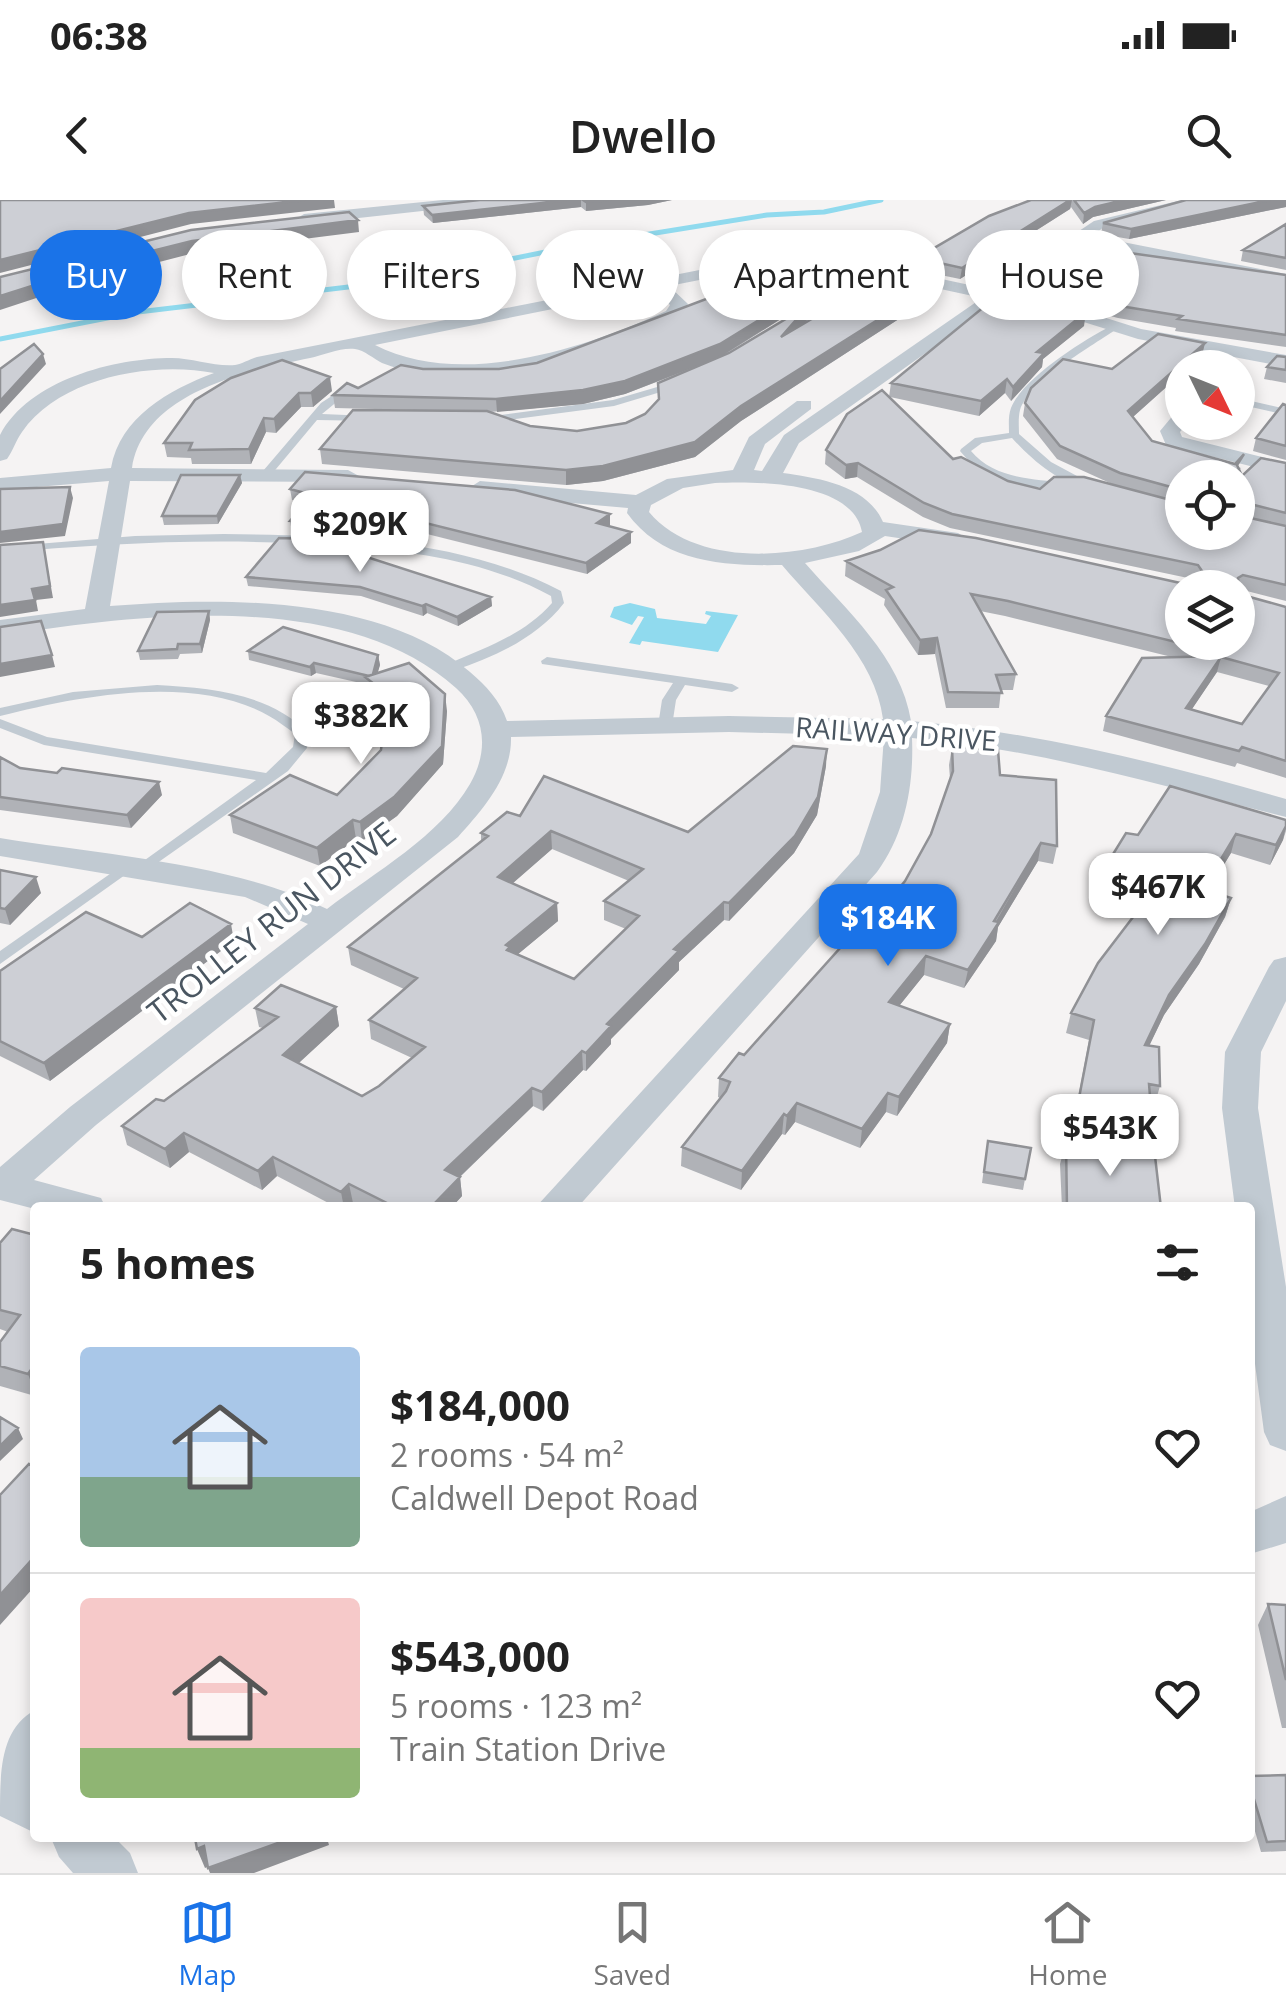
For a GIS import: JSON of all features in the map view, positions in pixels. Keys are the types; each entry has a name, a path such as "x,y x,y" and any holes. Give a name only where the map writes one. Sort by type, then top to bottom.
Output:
{"street":[{"path":"284,221 369,206 486,200"},
{"path":"1063,230 1081,219 1158,200"},
{"path":"1091,230 1099,224 1200,200"},
{"path":"1139,250 1286,279"},
{"path":"849,375 965,298"},
{"path":"97,613 124,448 162,406 183,392 233,371 536,308"},
{"path":"770,476 791,439 965,318"},
{"path":"358,344 386,359 428,370 518,366 657,320"},
{"path":"1091,320 1197,350"},
{"path":"1255,361 1286,361"},
{"path":"0,455 12,431 71,384 172,364 207,364 233,371"},
{"path":"741,476 756,441 818,396"},
{"path":"1173,440 1251,468 1286,469"},
{"path":"0,484 120,474 266,473 374,479"},
{"path":"452,486 641,502 682,482 770,476 847,497 866,508 874,535 838,552 790,560 732,557 687,547 652,532 638,514 641,502"},
{"path":"874,528 976,542"},
{"path":"560,1202 844,892 877,850 892,809 897,768 895,705 878,667 790,560"},
{"path":"0,628 97,613 219,611 336,621 422,649 455,666 494,713 497,729"},
{"name":"RAILWAY DRIVE","path":"497,729 665,726 896,729 960,734 1107,759 1286,808"},
{"name":"TROLLEY RUN DRIVE","path":"1,1188 83,1116 446,831 478,798 492,768 499,738 497,729"},
{"path":"0,847 250,889 329,922"},
{"path":"1253,1202 1240,1108 1243,1052 1286,967"},
{"path":"1,1188 61,1202"},
{"path":"1255,1214 1286,1432"},
{"path":"30,1743 0,1783 30,1803"},
{"path":"82,1842 110,1873"}],"lane":[{"path":"782,326 792,320"},
{"path":"1098,490 1053,469 1014,434 1014,411 1020,398 1084,346 1114,328"},
{"path":"472,420 614,403 688,380"},
{"path":"266,473 324,405 346,388"},
{"path":"649,394 653,409"},
{"path":"1255,405 1286,412"},
{"path":"317,417 388,419"},
{"path":"489,420 517,432"},
{"path":"1014,434 979,440 965,451 971,461 1018,479 1047,485 1081,484"},
{"path":"0,550 284,537 444,552 488,562 532,579 557,594 558,603 548,617 514,639 455,666"},
{"path":"547,661 732,688"},
{"path":"665,726 669,700 682,681"},
{"path":"0,712 41,700 97,693 200,692 242,698 286,718 302,733 300,748 268,778 0,959"},
{"path":"0,723 44,741 268,778"}],"water":[{"path":"630,603 655,609 657,618 706,624 711,616 706,611 738,615 718,652 642,641 640,645 629,643 644,617 638,616 632,625 610,617 614,607"}],"building":[{"path":"0,200 305,200 189,213 121,230 30,230 30,253 0,260"},
{"path":"480,200 569,200 432,215 423,206"},
{"path":"1031,200 1070,200 1022,230 965,230"},
{"path":"1074,200 1124,200 1084,213"},
{"path":"1186,200 1270,200 1131,229 1103,223"},
{"path":"349,212 358,220 279,230 191,230"},
{"path":"1286,224 1286,258 1243,250"},
{"path":"965,230 965,266 945,264 945,242"},
{"path":"182,232 182,244 162,248 162,237"},
{"path":"1139,254 1286,275 1286,335 1178,319 1182,316 1139,309"},
{"path":"30,270 30,287 0,296 0,277"},
{"path":"699,302 699,320 759,320 720,344 625,381 583,390 496,399 333,395 347,383 358,388 401,365 423,369 499,369 537,363 651,320 679,320 679,309"},
{"path":"784,320 796,320 781,337 810,320 878,320 741,406 695,442 603,466 566,470 320,449 353,410 487,411 530,426 577,431 626,423 645,414 659,399 658,383 729,353"},
{"path":"968,320 1076,320 1037,352 1044,353 1013,387 1007,379 981,401 891,383"},
{"path":"1158,334 1205,343 1197,350 1165,350 1165,378 1128,411 1152,441 1221,460 1165,460 1165,485 1120,473 1060,446 1025,403 1031,388 1063,359 1112,369"},
{"path":"34,344 43,354 0,401 0,369"},
{"path":"1277,356 1286,357 1286,370 1267,367"},
{"path":"282,360 330,377 311,393 299,393 274,419 264,418 249,449 189,450 192,443 164,443 195,400 231,378"},
{"path":"882,390 953,459 961,457 1008,481 1040,489 1054,477 1084,477 1165,498 1165,550 1255,550 1255,519 1286,526 1286,585 1255,578 1255,570 1201,570 1198,565 952,514 924,503 858,463 846,465 826,450 847,414"},
{"path":"1283,404 1286,446 1256,438"},
{"path":"1261,458 1286,463 1286,513 1255,505 1255,464"},
{"path":"305,472 515,490 610,514 597,523 631,532 586,563 317,496 310,522 290,521 312,495 290,489"},
{"path":"181,475 240,475 217,516 162,516"},
{"path":"70,487 63,524 0,532 0,489"},
{"path":"919,530 976,538 1165,580 1165,639 971,594 1016,674 996,675 1002,693 948,692 937,638 920,640 886,590 893,587 846,561 880,550"},
{"path":"279,538 311,539 491,597 457,617 426,604 360,587 246,577"},
{"path":"43,542 50,586 32,589 35,600 0,605 0,545"},
{"path":"1255,598 1286,607 1286,761 1106,716 1142,658 1219,660 1186,708 1242,724 1279,673 1232,660 1255,660"},
{"path":"209,611 200,644 138,651 157,612"},
{"path":"41,621 52,655 0,664 0,627"},
{"path":"283,627 378,655 373,674 314,663 310,667 248,651"},
{"path":"409,663 445,694 442,746 394,797 360,822 353,820 317,848 230,815 290,775 337,795 381,750 387,694 365,677"},
{"path":"793,746 827,749 818,797 795,836 729,903 724,902 674,949 679,951 607,1024 611,1026 586,1053 582,1051 542,1092 532,1088 445,1170 460,1177 436,1202 385,1202 349,1184 341,1192 273,1157 258,1171 184,1133 165,1149 122,1126 156,1099 164,1101 278,1017 255,1008 281,985 336,1007 283,1055 362,1096 379,1086 425,1047 369,1020 417,978 348,947 488,836 481,833 507,812 520,816 544,776 688,832","holes":["551,831 643,869 604,901 639,916 574,979 507,950 510,947 506,945 557,903 498,877"]},
{"path":"952,747 998,750 1000,775 1056,780 1057,846 1041,843 968,970 926,956 889,1002 950,1024 899,1097 888,1093 862,1129 797,1103 787,1116 784,1114 742,1171 682,1147 726,1091 730,1082 719,1078 739,1053 744,1055 868,917 874,919 905,881 931,834 953,771"},
{"path":"0,757 20,768 57,773 62,768 159,782 127,815 0,797"},
{"path":"1170,786 1286,820 1286,826 1276,845 1236,834 1203,889 1231,898 1169,995 1145,1045 1159,1047 1160,1086 1149,1084 1152,1120 1079,1098 1094,1020 1071,1013 1098,963 1156,887 1102,872 1126,833 1138,835"},
{"path":"0,870 36,877 5,909 0,908"},
{"path":"190,903 231,924 44,1063 0,1041 0,971 86,912 142,937"},
{"path":"988,1141 1031,1148 1025,1179 984,1172"},
{"path":"1066,1142 1155,1156 1160,1202 1067,1202"},
{"path":"12,1229 30,1234 28,1374 0,1366 0,1342 20,1315 0,1310 0,1243"},
{"path":"0,1417 18,1428 0,1446"},
{"path":"30,1465 30,1562 0,1595 0,1495"},
{"path":"1268,1604 1286,1605 1286,1680"},
{"path":"1286,1775 1286,1841 1267,1842 1255,1802 1255,1776"},
{"path":"196,1842 281,1842 208,1868 204,1846 197,1849"}],"waterway":[{"path":"0,339 138,312 407,280 575,246 767,215 824,212 881,200"}]}
